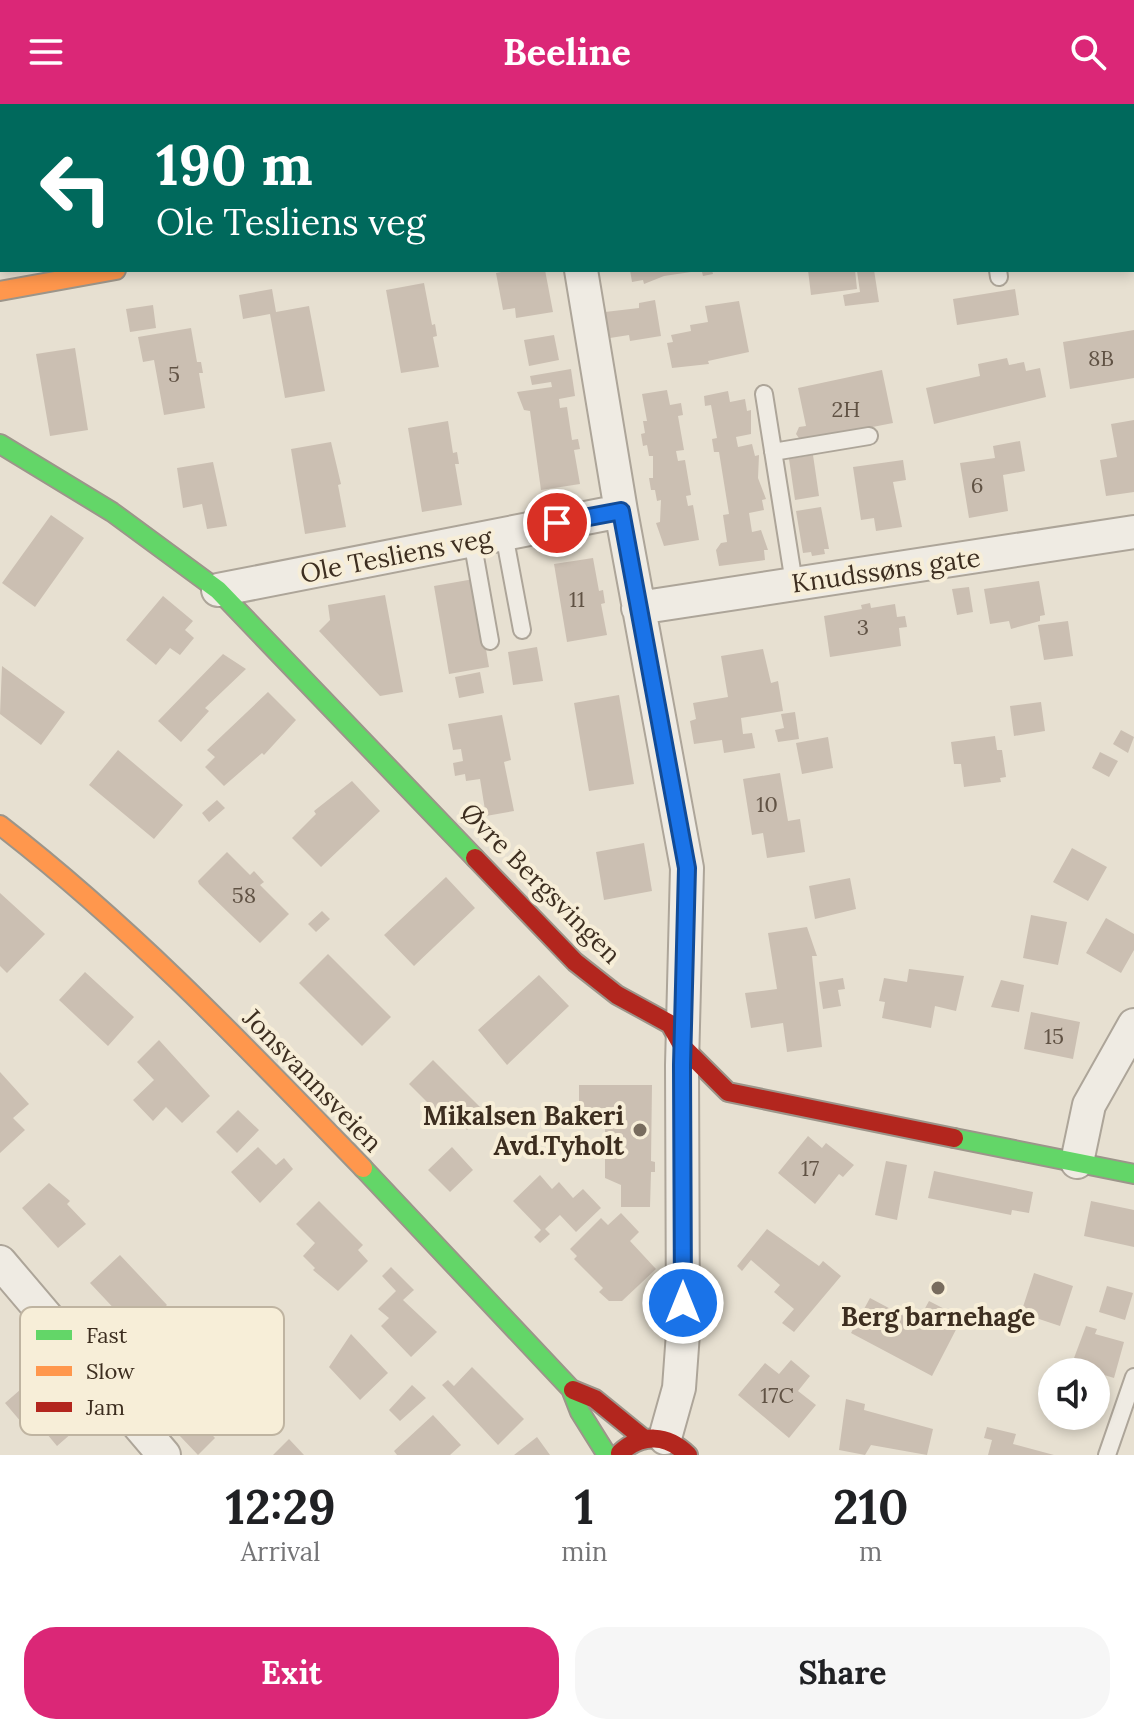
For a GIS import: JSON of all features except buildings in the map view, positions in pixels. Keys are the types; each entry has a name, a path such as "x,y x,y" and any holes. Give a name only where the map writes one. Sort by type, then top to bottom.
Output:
{"street":[{"path":"0,291 105,272"},
{"path":"581,272 638,608 687,868 683,1047 683,1333 679,1388 665,1444 628,1445 619,1455"},
{"name":"Øvre Bergsvingen","path":"0,444 70,483 154,539 218,590 575,962 617,995 670,1024 683,1047 728,1092 1134,1174"},
{"name":"Ole Tesliens veg","path":"218,590 621,511"},
{"name":"Knudssøns gate","path":"638,608 1134,532"},
{"name":"Jonsvannsveien","path":"0,825 76,884 190,989 571,1389 580,1412 607,1455"},
{"path":"1077,1162 1089,1105 1134,1025"},
{"path":"0,1262 38,1307"},
{"name":"Jonsvannsveien","path":"571,1389 595,1399 665,1444"},
{"path":"147,1435 164,1455"}],"lane":[{"path":"764,394 794,583"},
{"path":"773,452 869,436"},
{"path":"504,534 522,630"},
{"path":"472,540 490,641"},
{"path":"1107,1455 1134,1377"}],"traffic: fast":[{"path":"0,444 112,512 218,590 475,858"},
{"path":"954,1138 1134,1174"},
{"path":"363,1168 571,1389 580,1412 607,1455"}],"traffic: slow":[{"path":"0,291 105,272"},
{"path":"0,825 143,947 363,1168"}],"traffic: jam":[{"path":"475,858 575,962 617,995 670,1024 683,1047 728,1092 954,1138"},
{"path":"573,1390 595,1399 643,1438"},
{"path":"620,1453 637,1442 654,1439 672,1443 688,1455"}],"place":[{"name":"Mikalsen Bakeri Avd.Tyholt","path":"640,1130"},
{"name":"Berg barnehage","path":"938,1288"}],"route":[{"path":"557,523 621,511 687,868 682,1065 683,1303"}]}
